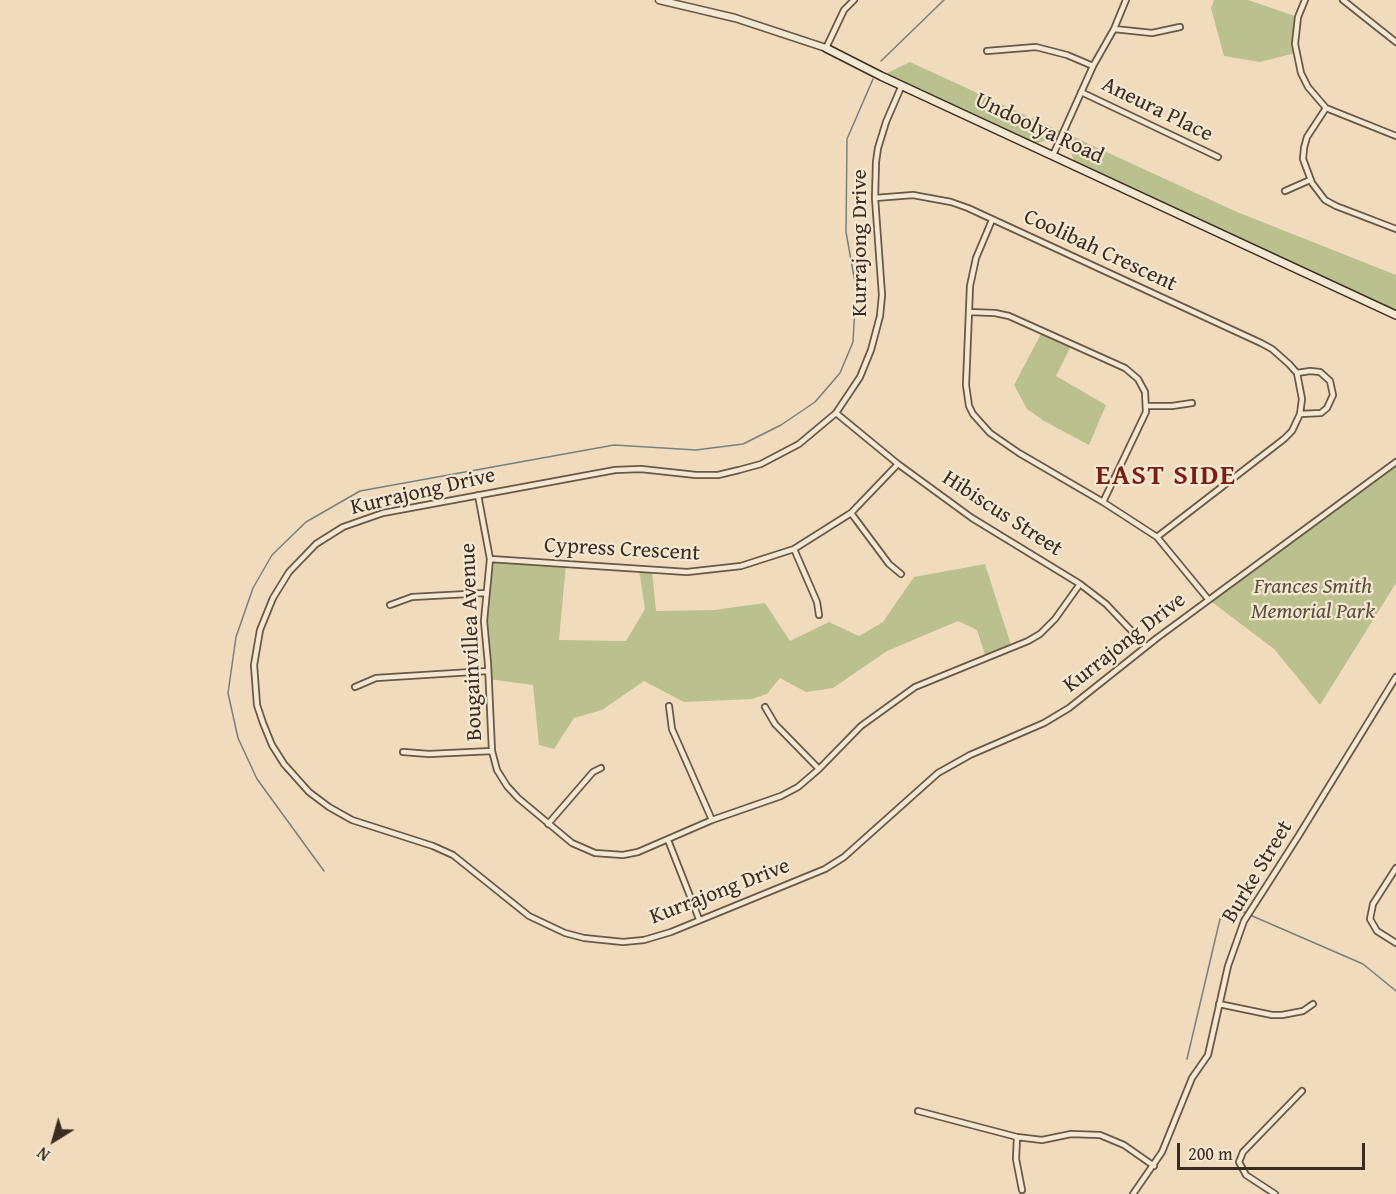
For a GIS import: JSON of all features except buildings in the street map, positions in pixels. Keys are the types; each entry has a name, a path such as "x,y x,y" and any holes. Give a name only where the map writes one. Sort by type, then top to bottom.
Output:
{"main road":[{"name":"Undoolya Road","path":"826,48 902,86 1396,315"}],"street":[{"name":"Undoolya Road","path":"659,0 735,18 826,48"},
{"path":"826,48 844,10 854,0"},
{"path":"1053,155 1126,0"},
{"path":"1305,0 1298,17 1296,53 1301,73 1308,87 1326,108 1396,136"},
{"path":"1343,0 1396,42"},
{"path":"1114,29 1152,33 1180,27"},
{"path":"987,51 1036,47 1052,50 1093,66"},
{"name":"Kurrajong Drive","path":"902,86 886,122 878,148 875,198 882,295 880,316 871,351 860,377 836,413 799,444 761,464 717,475 641,469 615,470 383,513 343,527 316,544 289,572 265,616 257,646 254,664 257,705 272,745 296,779 329,807 352,820 433,846 453,855 529,916 558,930 584,938 623,942 644,940 671,932 825,868 844,857 938,773 970,755 1047,722 1069,708 1208,599 1396,462"},
{"name":"Aneura Place","path":"1082,92 1218,157"},
{"path":"1326,108 1307,137 1304,148 1303,159 1310,180 1324,200 1396,230"},
{"path":"1286,190 1310,180"},
{"name":"Coolibah Crescent","path":"875,198 913,195 960,205 1261,344 1282,357 1297,373"},
{"path":"992,220 976,258 970,286 966,385 969,406 973,414 990,433 1019,453 1103,502 1157,537 1208,599"},
{"path":"969,312 1010,316 1125,368 1134,374 1143,386 1146,412 1103,502"},
{"path":"1157,537 1284,440 1296,426 1300,414 1302,399 1297,373 1320,372 1330,381 1333,395 1327,408 1313,415 1300,414"},
{"path":"1147,406 1192,403"},
{"name":"Hibiscus Street","path":"836,413 898,464 972,518 1080,584 1106,604 1146,646"},
{"name":"Cypress Crescent","path":"490,559 687,572 741,566 794,549 851,513 898,464"},
{"name":"Bougainvillea Avenue","path":"478,495 490,559 484,621 492,751 497,770 518,798 548,824 572,843 595,854 623,855 638,852 712,820 781,796 798,787 861,726 915,687 1040,634 1080,584"},
{"path":"851,513 889,564 901,574"},
{"path":"794,549 817,602 819,615"},
{"path":"390,604 412,597 486,592"},
{"path":"355,687 376,678 488,671"},
{"name":"Burke Street","path":"1133,1194 1162,1152 1192,1078 1208,1055 1228,966 1244,921 1394,685 1396,677"},
{"path":"669,706 672,729 712,820"},
{"path":"765,707 775,724 819,769"},
{"path":"403,752 429,754 492,751"},
{"path":"548,824 593,772 601,768"},
{"path":"668,840 699,919"},
{"path":"1396,868 1373,904 1370,919 1377,931 1396,943"},
{"path":"1220,1004 1282,1015 1303,1011 1313,1004"},
{"path":"1275,1194 1246,1175 1239,1162 1243,1152 1302,1091"},
{"path":"918,1111 1017,1137 1042,1140 1071,1134 1100,1135 1124,1145 1154,1166"},
{"path":"1017,1137 1016,1159 1022,1190"}],"green space":[{"path":"1214,0 1248,0 1298,17 1295,53 1260,62 1224,56 1211,8"},
{"path":"910,62 1060,131 1055,138 1031,145 881,76"},
{"path":"1063,132 1237,212 1396,275 1396,315 1076,166"},
{"path":"1043,330 1072,344 1056,376 1106,405 1089,445 1044,421 1027,409 1014,385"},
{"name":"Frances Smith Memorial Park","path":"1396,462 1396,583 1320,705 1274,649 1208,599"},
{"path":"490,559 566,564 559,640 626,641 645,609 639,570 652,571 656,611 714,610 765,603 790,641 829,622 859,636 883,622 914,577 985,564 1012,648 986,658 977,630 958,621 887,651 833,688 806,692 780,678 767,694 752,699 684,702 644,681 602,710 574,718 554,749 539,745 533,685 488,679 484,621"}],"waterway":[{"path":"881,61 944,0"},
{"path":"324,871 257,779 238,738 228,693 236,637 253,588 272,555 306,522 360,491 614,445 696,450 743,444 781,425 815,402 840,373 853,342 856,288 846,232 847,139 873,79"},
{"path":"1187,1059 1220,919 1238,909 1246,913"},
{"path":"1250,915 1363,964 1396,991"}],"district":[{"name":"EAST SIDE","path":"1166,477"}]}
